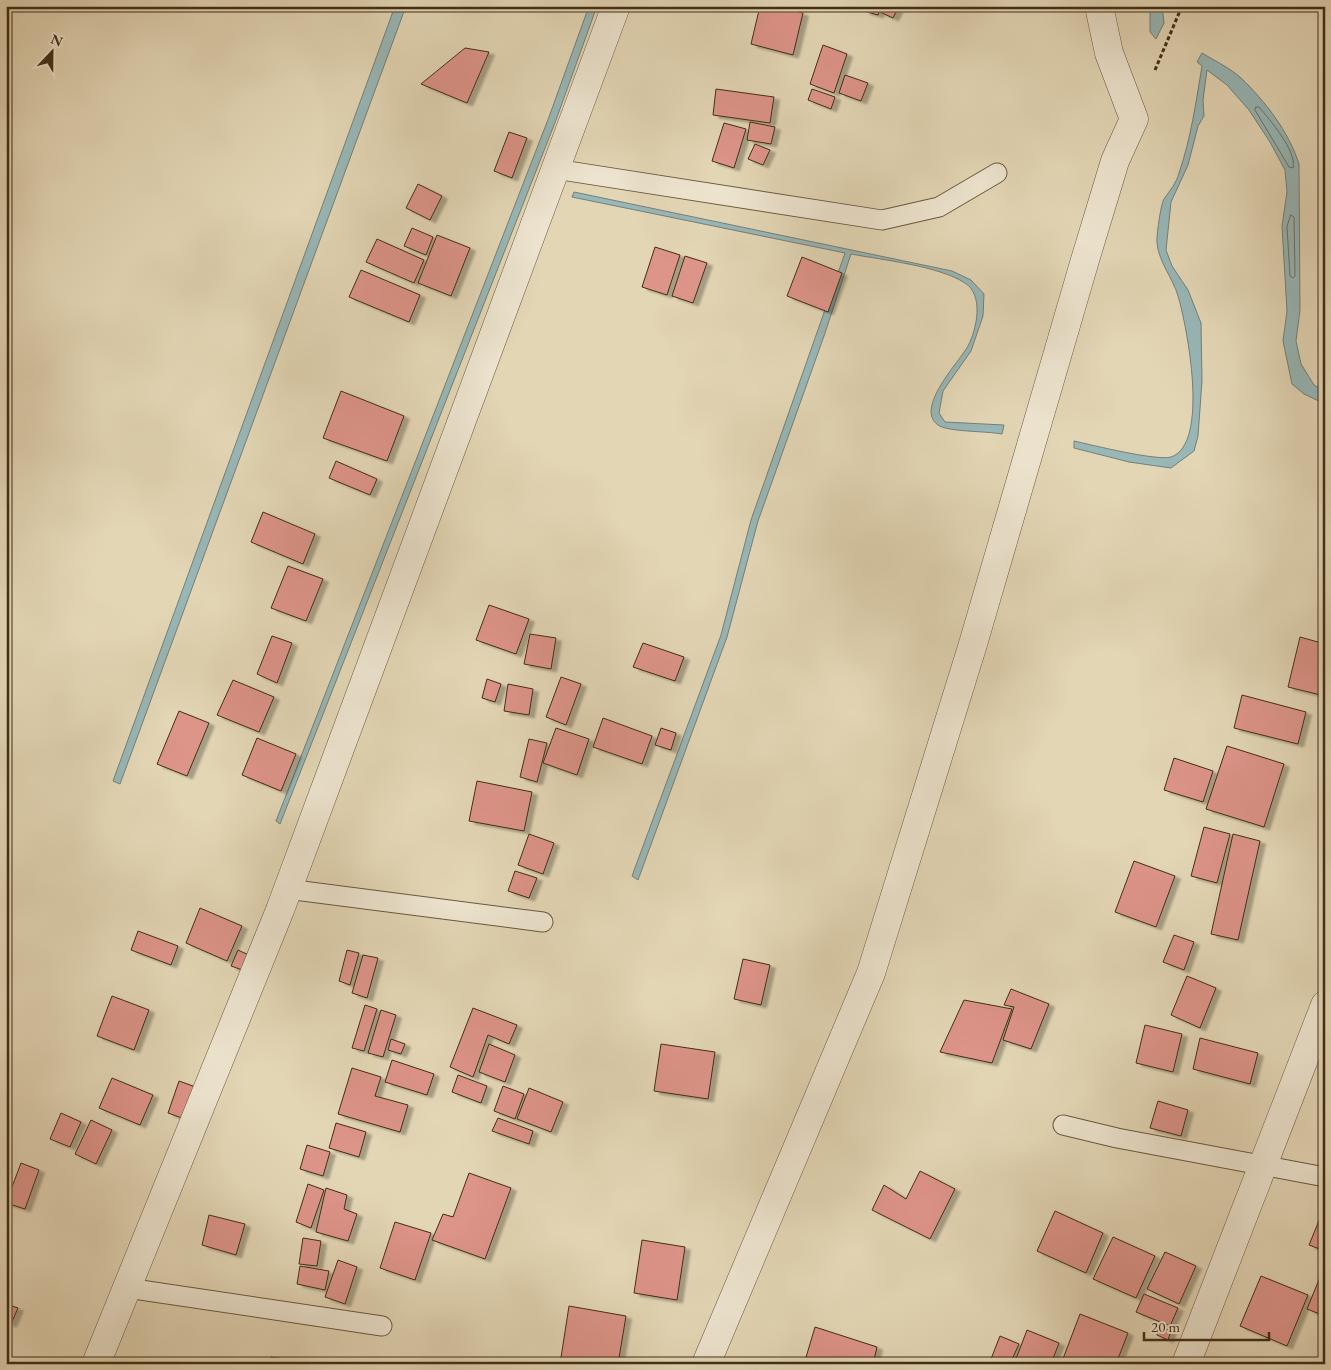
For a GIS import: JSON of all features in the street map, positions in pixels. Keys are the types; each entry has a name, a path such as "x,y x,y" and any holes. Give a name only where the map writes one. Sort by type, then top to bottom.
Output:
{"street":[{"path":"96,1364 287,889 616,6"},
{"path":"706,1364 871,973 974,644 1115,161 1134,119 1109,53 1099,6"},
{"path":"1186,1364 1325,1005"}],"lane":[{"path":"555,169 882,220 940,207 997,173"},
{"path":"287,889 543,922"},
{"path":"1063,1125 1117,1138 1325,1177"},
{"path":"127,1288 382,1326"}],"path":[{"path":"1134,119 1182,6"}],"water":[{"path":"395,6 406,6 120,784 113,781"},
{"path":"589,6 597,6 556,120 280,824 276,821 549,117"},
{"path":"1150,6 1162,6 1164,23 1156,39 1150,32"},
{"path":"1202,53 1237,74 1250,87 1283,129 1295,152 1299,164 1300,310 1296,341 1301,364 1314,385 1325,391 1325,404 1304,394 1292,384 1283,341 1287,311 1282,226 1287,192 1285,170 1270,142 1249,110 1227,85 1207,70 1203,100 1204,116 1198,126 1188,165 1171,202 1166,250 1172,266 1188,290 1201,323 1202,381 1198,436 1194,451 1171,468 1129,462 1074,448 1074,441 1138,455 1163,458 1171,457 1183,448 1190,431 1193,408 1192,383 1186,332 1178,296 1160,257 1157,240 1163,202 1173,187 1187,147 1202,66 1197,62"},
{"path":"574,192 952,271 971,280 984,294 983,316 971,351 943,391 939,413 945,422 1004,425 1002,434 958,430 938,425 932,417 931,408 935,396 968,346 974,331 977,304 971,288 954,277 941,272 910,264 851,254 758,521 727,637 638,880 632,876 721,635 751,520 845,253 572,197"}],"building":[{"path":"760,6 774,6 803,13 793,55 751,44"},
{"path":"866,6 881,6 878,15 864,11"},
{"path":"883,6 899,6 893,18 880,12"},
{"path":"823,45 847,54 834,93 810,84"},
{"path":"465,48 489,52 467,103 421,84"},
{"path":"845,75 868,83 861,101 839,93"},
{"path":"716,89 774,97 770,123 713,115"},
{"path":"812,89 835,97 831,109 808,100"},
{"path":"750,122 775,127 771,144 747,140"},
{"path":"724,123 746,129 734,168 712,161"},
{"path":"509,132 527,138 512,178 494,171"},
{"path":"755,144 770,150 763,165 748,159"},
{"path":"418,184 442,196 430,220 406,208"},
{"path":"412,228 433,237 426,255 404,246"},
{"path":"437,235 470,248 451,296 418,283"},
{"path":"377,239 424,260 414,283 366,262"},
{"path":"655,247 680,255 667,295 642,287"},
{"path":"685,256 707,263 693,303 672,296"},
{"path":"802,257 842,273 828,312 787,296"},
{"path":"361,270 420,295 409,322 349,297"},
{"path":"341,391 404,416 387,461 323,438"},
{"path":"336,461 377,479 370,495 329,478"},
{"path":"263,512 315,534 303,564 251,542"},
{"path":"288,566 323,579 306,621 271,608"},
{"path":"489,605 529,619 516,654 476,640"},
{"path":"530,634 556,638 551,669 524,664"},
{"path":"272,636 292,643 277,683 257,674"},
{"path":"1300,637 1325,644 1325,696 1288,687"},
{"path":"643,643 684,657 675,681 633,667"},
{"path":"561,677 581,684 566,725 546,717"},
{"path":"487,679 501,684 495,702 482,698"},
{"path":"233,680 274,697 259,732 217,715"},
{"path":"508,684 533,689 529,715 504,711"},
{"path":"1242,695 1306,712 1298,744 1234,728"},
{"path":"179,711 209,723 187,776 157,764"},
{"path":"603,718 652,736 642,764 593,747"},
{"path":"556,728 589,739 577,775 543,763"},
{"path":"661,728 676,733 671,750 655,745"},
{"path":"257,738 296,754 281,791 242,775"},
{"path":"529,739 547,743 537,782 520,777"},
{"path":"1227,746 1284,764 1264,827 1206,809"},
{"path":"1174,758 1213,771 1203,802 1164,790"},
{"path":"477,781 532,792 524,831 469,821"},
{"path":"1204,827 1230,834 1217,883 1191,876"},
{"path":"529,834 554,843 543,874 518,865"},
{"path":"1233,834 1260,841 1238,940 1211,934"},
{"path":"1134,861 1175,876 1156,927 1115,912"},
{"path":"515,871 537,878 529,898 508,891"},
{"path":"200,908 242,926 227,961 186,943"},
{"path":"138,931 178,946 171,965 131,950"},
{"path":"1174,935 1194,942 1184,970 1163,962"},
{"path":"238,950 255,958 248,972 231,966"},
{"path":"347,950 359,953 350,985 339,981"},
{"path":"363,955 378,958 367,998 352,993"},
{"path":"743,959 770,965 761,1005 734,999"},
{"path":"1187,976 1216,988 1200,1028 1171,1015"},
{"path":"1011,989 1049,1004 1031,1049 1003,1040 1014,1007 1004,1005"},
{"path":"112,996 149,1010 134,1050 97,1036"},
{"path":"964,1000 1012,1009 992,1063 940,1052"},
{"path":"365,1005 377,1009 364,1051 352,1048"},
{"path":"473,1008 517,1025 509,1044 488,1035 473,1077 450,1067"},
{"path":"381,1010 396,1015 383,1057 368,1053"},
{"path":"1145,1025 1182,1034 1173,1072 1136,1063"},
{"path":"1200,1038 1258,1053 1250,1084 1193,1069"},
{"path":"391,1039 405,1044 401,1054 388,1050"},
{"path":"489,1044 515,1055 505,1082 479,1072"},
{"path":"661,1044 715,1052 708,1099 654,1091"},
{"path":"392,1060 434,1074 427,1095 385,1082"},
{"path":"352,1068 381,1077 375,1096 408,1105 400,1132 338,1114"},
{"path":"458,1075 487,1086 481,1103 452,1092"},
{"path":"112,1078 153,1095 140,1125 99,1108"},
{"path":"179,1081 204,1090 193,1122 168,1113"},
{"path":"503,1086 524,1094 515,1119 494,1111"},
{"path":"529,1088 563,1102 551,1132 517,1119"},
{"path":"1158,1101 1188,1110 1181,1136 1150,1128"},
{"path":"61,1113 81,1122 70,1147 50,1139"},
{"path":"498,1118 533,1131 529,1144 492,1131"},
{"path":"91,1120 112,1130 96,1164 75,1154"},
{"path":"336,1123 366,1132 359,1157 329,1148"},
{"path":"307,1145 330,1152 323,1176 300,1169"},
{"path":"21,1163 39,1170 25,1209 6,1203"},
{"path":"920,1171 955,1189 930,1239 872,1210 884,1185 906,1199"},
{"path":"469,1173 511,1188 485,1259 432,1240 443,1214 453,1217"},
{"path":"308,1184 324,1190 311,1228 296,1222"},
{"path":"326,1188 347,1195 344,1209 357,1214 348,1241 316,1232"},
{"path":"1325,1206 1325,1251 1309,1245"},
{"path":"1055,1211 1103,1233 1086,1273 1037,1251"},
{"path":"209,1215 245,1224 236,1255 202,1245"},
{"path":"395,1222 431,1233 415,1280 380,1268"},
{"path":"1113,1237 1155,1256 1136,1298 1093,1279"},
{"path":"303,1238 321,1241 317,1266 299,1264"},
{"path":"642,1240 685,1247 677,1300 634,1293"},
{"path":"1165,1252 1196,1266 1179,1304 1147,1289"},
{"path":"338,1260 357,1267 345,1304 325,1297"},
{"path":"1325,1265 1325,1316 1307,1309"},
{"path":"300,1266 329,1271 325,1290 297,1284"},
{"path":"1261,1276 1308,1295 1287,1346 1240,1326"},
{"path":"1144,1294 1178,1308 1170,1326 1136,1312"},
{"path":"6,1304 18,1308 11,1324 6,1322"},
{"path":"569,1306 626,1316 618,1364 560,1364"},
{"path":"1080,1314 1128,1333 1116,1364 1061,1364"},
{"path":"1160,1326 1171,1331 1168,1340 1157,1335"},
{"path":"815,1327 877,1347 874,1360 887,1364 804,1364"},
{"path":"1027,1330 1059,1343 1051,1364 1014,1364"},
{"path":"1000,1336 1019,1344 1010,1364 1002,1364 991,1359"},
{"path":"271,1357 310,1363 310,1364 270,1364"}]}
